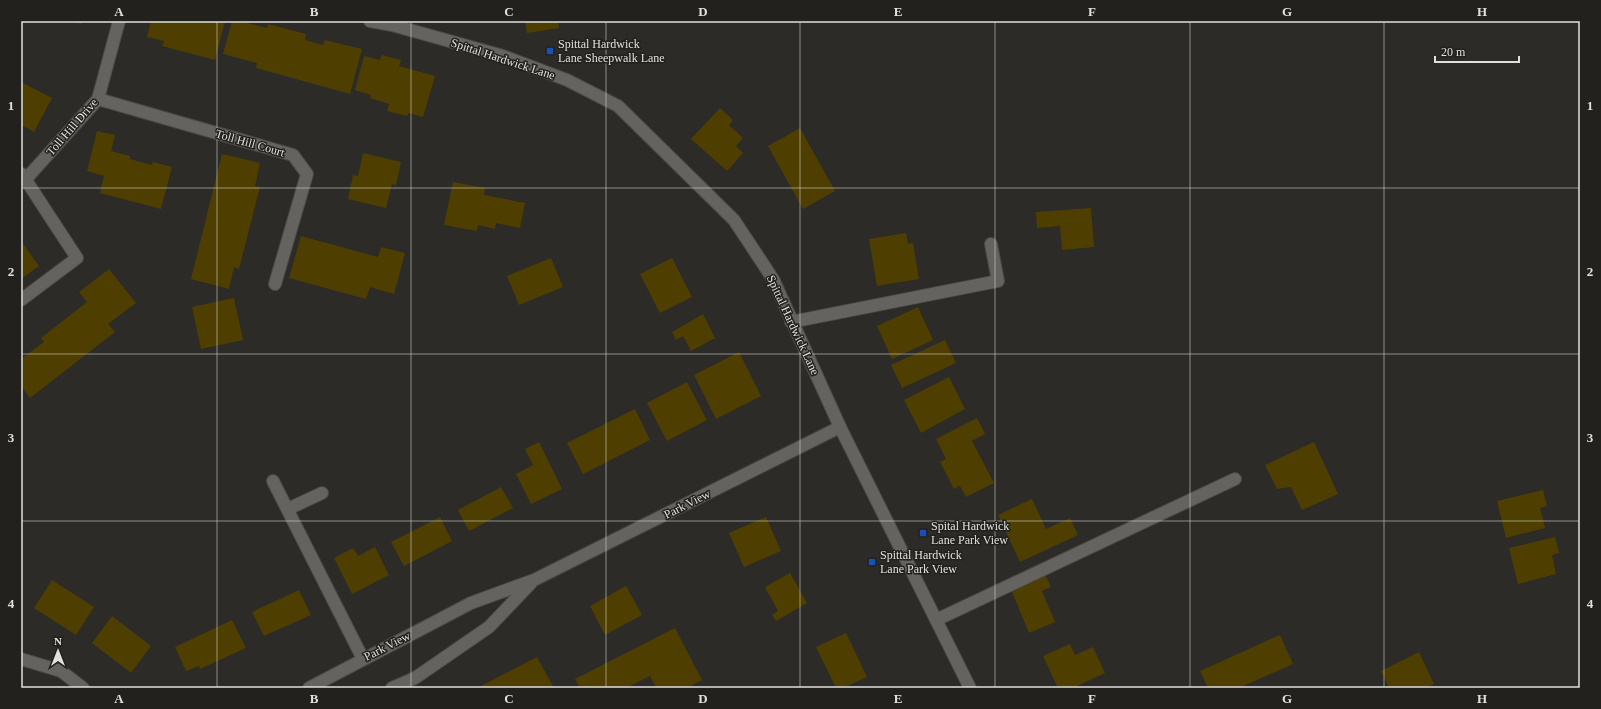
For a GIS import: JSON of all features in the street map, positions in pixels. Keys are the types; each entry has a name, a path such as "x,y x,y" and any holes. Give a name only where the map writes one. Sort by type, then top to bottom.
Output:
{"street":[{"name":"Toll Hill Drive","path":"21,300 78,258 23,176 98,99 119,21"},
{"name":"Spittal Hardwick Lane","path":"370,21 390,23 503,56 567,80 618,106 734,220 773,279 791,322 840,427 970,688"},
{"name":"Toll Hill Court","path":"98,99 293,155 307,174 275,284"},
{"path":"791,322 998,281 991,244"},
{"name":"Park View","path":"309,688 471,603 534,580 840,427"},
{"path":"936,620 1235,479"},
{"path":"273,481 363,659"},
{"path":"288,509 322,493"},
{"name":"Park View","path":"392,688 416,678 489,627 534,580"},
{"path":"21,658 61,670 83,688"}],"building":[{"path":"71,21 82,21 81,24"},
{"path":"151,21 225,21 215,60 162,46 164,41 147,37"},
{"path":"232,21 240,21 267,28 268,24 306,34 305,40 323,45 325,40 362,49 350,94 256,68 257,63 223,54"},
{"path":"512,21 522,21 522,22 512,23"},
{"path":"525,21 558,21 559,28 527,33"},
{"path":"382,55 401,60 399,66 435,76 423,117 409,113 407,116 387,111 389,104 370,98 371,95 355,90 364,56 380,60"},
{"path":"21,82 52,98 34,132 21,125"},
{"path":"720,108 733,120 729,125 743,138 736,146 743,153 727,171 691,139"},
{"path":"800,128 835,191 803,209 768,146"},
{"path":"97,131 115,135 111,151 130,156 130,159 152,165 153,162 172,167 161,209 100,193 104,176 87,171"},
{"path":"363,153 401,162 396,185 392,184 386,208 348,199 353,175 358,176"},
{"path":"222,154 260,163 255,186 260,187 239,269 234,267 229,289 191,279"},
{"path":"453,182 485,188 484,195 525,203 520,228 496,223 495,229 478,225 477,231 444,225"},
{"path":"1091,208 1094,247 1062,250 1060,226 1037,228 1036,212"},
{"path":"906,233 908,244 913,243 919,279 877,286 869,239"},
{"path":"301,236 378,257 381,247 405,253 394,294 370,287 366,299 289,278"},
{"path":"21,241 39,266 21,279"},
{"path":"551,258 563,287 519,305 507,276"},
{"path":"672,258 692,297 660,313 640,274"},
{"path":"109,269 136,303 108,324 115,332 30,398 21,386 21,359 44,342 41,338 87,302 79,292"},
{"path":"234,298 243,340 201,349 192,307"},
{"path":"918,307 933,340 892,359 877,326"},
{"path":"703,314 715,338 691,351 683,336 676,340 672,332"},
{"path":"945,340 956,363 902,388 891,365"},
{"path":"739,352 761,396 716,419 694,375"},
{"path":"949,377 965,409 921,433 904,400"},
{"path":"687,382 707,420 667,441 647,403"},
{"path":"635,409 650,440 583,474 567,443"},
{"path":"977,418 985,434 972,441 994,483 966,497 960,486 954,489 940,462 946,459 936,439"},
{"path":"539,442 562,489 531,504 516,474 533,465 525,449"},
{"path":"1314,442 1338,494 1302,510 1291,487 1277,489 1265,465"},
{"path":"501,487 513,508 469,531 458,510"},
{"path":"1543,490 1547,506 1540,508 1545,528 1506,538 1497,501"},
{"path":"1032,499 1046,529 1070,518 1078,535 1020,562 998,515"},
{"path":"440,517 452,541 404,566 391,542"},
{"path":"766,517 781,551 744,567 729,533"},
{"path":"1555,537 1559,553 1552,555 1556,574 1518,584 1509,548"},
{"path":"375,547 389,575 352,594 334,558 353,548 358,556"},
{"path":"1044,572 1051,587 1042,591 1055,622 1029,633 1010,587"},
{"path":"790,573 807,603 776,621 772,615 778,611 765,587"},
{"path":"52,580 94,607 76,635 34,608"},
{"path":"626,586 642,615 605,635 590,606"},
{"path":"299,590 311,615 264,636 252,612"},
{"path":"112,616 151,646 131,673 92,643"},
{"path":"232,620 246,648 200,669 199,666 186,671 175,647"},
{"path":"675,628 702,680 687,688 656,688 650,676 626,688 580,688 575,679"},
{"path":"846,633 867,677 843,688 836,688 816,647"},
{"path":"1280,635 1293,664 1239,688 1208,688 1200,671"},
{"path":"1070,644 1075,655 1093,647 1105,673 1073,688 1058,688 1043,656"},
{"path":"1419,652 1434,684 1426,688 1389,688 1381,671"},
{"path":"537,657 554,688 477,688"}],"place":[{"name":"Spittal Hardwick Lane Sheepwalk Lane","path":"550,51"},
{"name":"Spital Hardwick Lane Park View","path":"923,533"},
{"name":"Spittal Hardwick Lane Park View","path":"872,562"}]}
